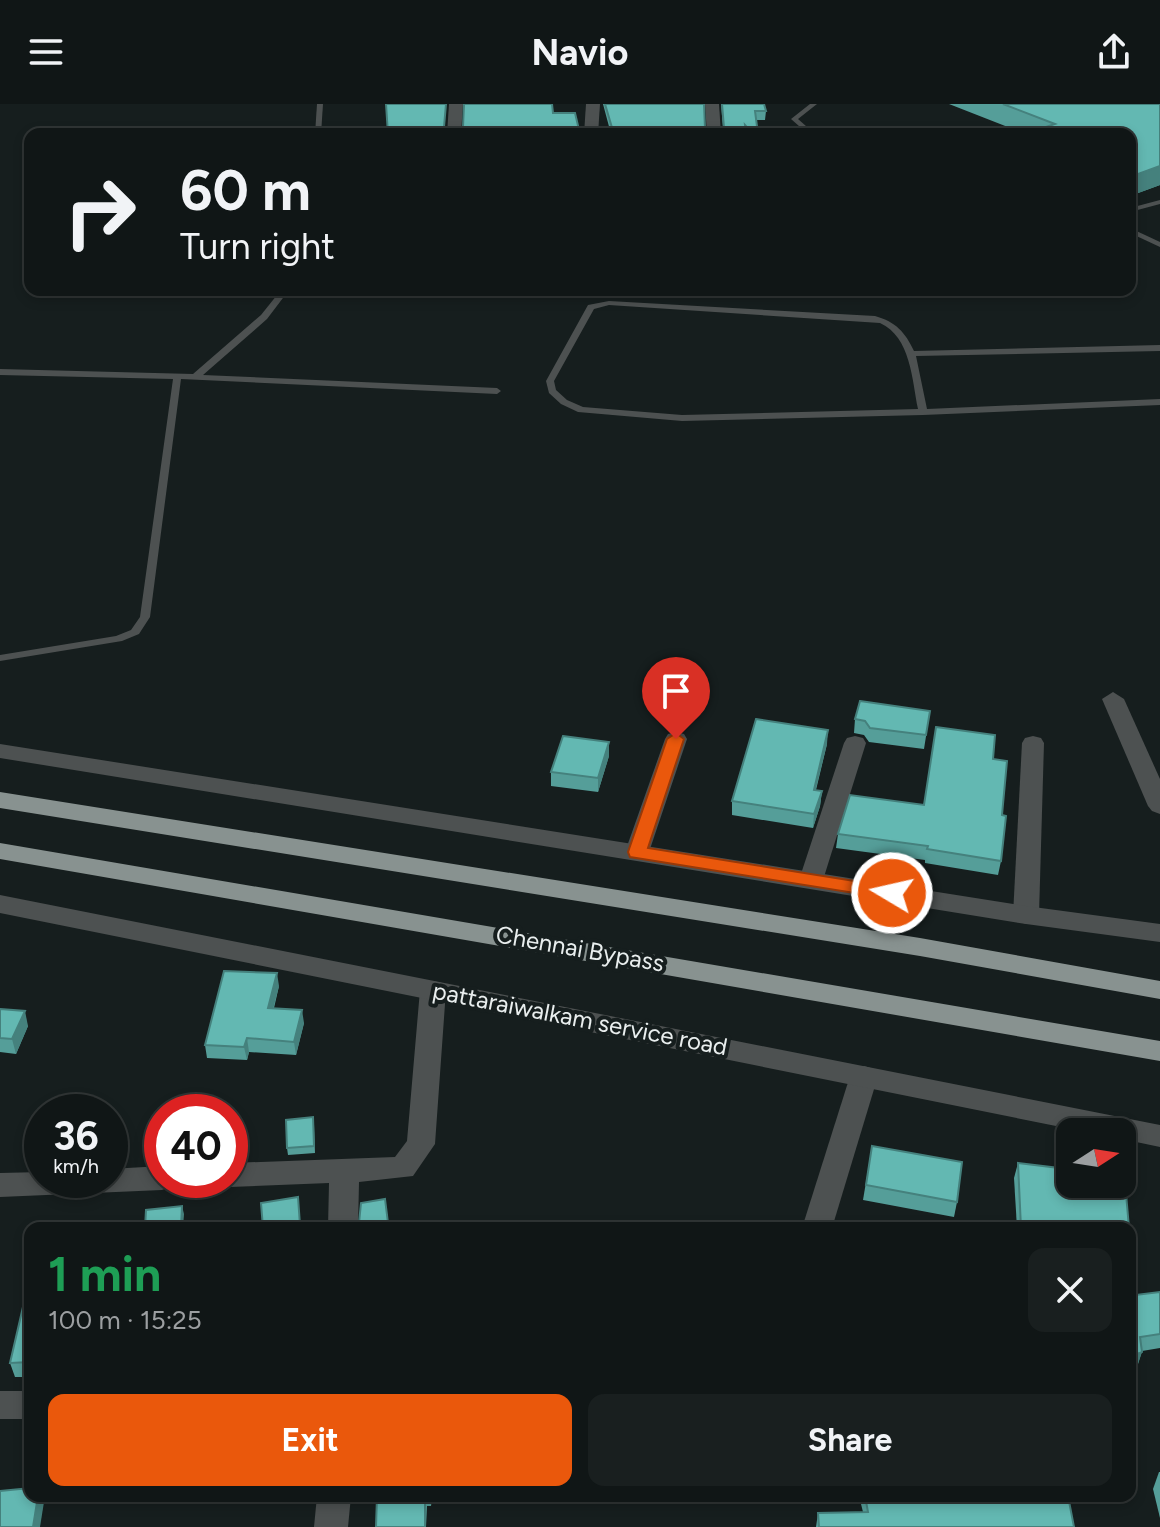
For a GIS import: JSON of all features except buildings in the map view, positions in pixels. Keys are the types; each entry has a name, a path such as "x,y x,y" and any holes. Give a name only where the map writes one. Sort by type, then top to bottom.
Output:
{"highway":[{"path":"0,800 904,944 1160,990"},
{"name":"Chennai Bypass","path":"0,851 1160,1051"}],"street":[{"path":"454,128 456,104"},
{"path":"591,128 593,104"},
{"path":"712,104 714,128"},
{"path":"1113,699 1160,806"},
{"path":"637,852 676,739"},
{"path":"811,880 855,743"},
{"path":"1026,915 1033,743"},
{"path":"0,751 1026,915 1160,933"},
{"name":"pattaraiwalkam service road","path":"0,904 1160,1136"},
{"path":"248,1174 403,1168 421,1144 433,990"},
{"path":"819,1222 864,1076"},
{"path":"343,1222 344,1171"},
{"path":"0,1185 144,1179"},
{"path":"0,1405 24,1405"},
{"path":"331,1527 333,1502"}],"lane":[{"path":"318,128 320,104"},
{"path":"805,128 794,119 814,104"},
{"path":"1136,208 1160,202"},
{"path":"1136,233 1160,245"},
{"path":"195,377 264,317 280,296"},
{"path":"923,412 911,354 900,331 889,323 875,319 609,303 591,307 550,381 552,391 564,402 581,410 682,418 923,412 1160,402"},
{"path":"911,354 1160,348"},
{"path":"0,372 177,376 497,391"},
{"path":"0,658 118,639 135,632 145,617 177,376"}],"route":[{"path":"676,739 637,852 892,893"}]}
